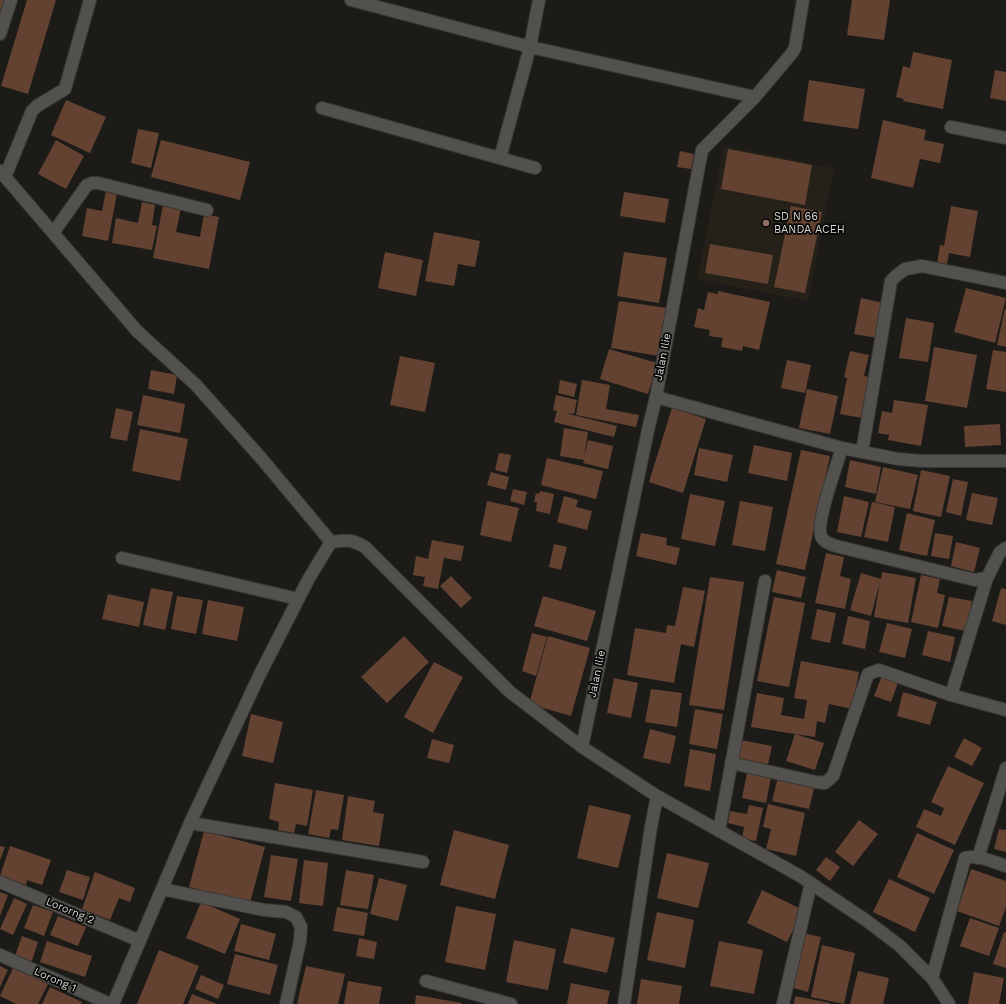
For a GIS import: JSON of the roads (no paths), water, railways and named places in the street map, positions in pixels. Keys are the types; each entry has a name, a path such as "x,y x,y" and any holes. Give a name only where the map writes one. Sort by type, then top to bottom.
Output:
{"street":[{"path":"0,34 11,0"},
{"path":"90,0 65,89 37,106 32,111 2,174 137,330 196,385 261,458 331,542"},
{"path":"351,0 530,47 755,97"},
{"path":"500,158 530,47 539,0"},
{"name":"Jalan Ilie","path":"582,746 656,397 702,150 755,97 792,53 795,48 803,0"},
{"path":"322,108 535,168"},
{"path":"951,127 1006,138"},
{"path":"53,233 87,184 92,182 207,210"},
{"path":"862,452 891,281 905,269 922,266 1006,283"},
{"path":"656,397 842,448 898,459 923,461 1006,461"},
{"path":"842,448 823,512 820,529 822,538 827,542 848,549 975,580 987,578"},
{"path":"331,542 351,541 365,547 510,692 582,746 657,796 811,883 867,921 900,946 932,978 949,1004"},
{"path":"111,1004 140,941 190,823 260,674 308,580 331,542"},
{"path":"951,695 987,578 1000,552 1006,548"},
{"path":"122,558 298,599"},
{"path":"719,831 765,581"},
{"path":"732,763 825,783 833,776 868,674 879,670 951,695 1006,710"},
{"path":"978,858 1006,768"},
{"path":"624,1004 657,796"},
{"path":"190,823 423,862"},
{"path":"932,978 964,858 978,858 1006,866"},
{"name":"Lororng 2","path":"0,882 140,941"},
{"path":"783,1004 811,883"},
{"path":"162,890 264,910 286,912 296,917 301,926 300,941 286,1004"},
{"name":"Lorong 1","path":"0,955 111,1004"},
{"path":"426,981 511,1004"}],"place":[{"name":"SD N 66 BANDA ACEH","path":"766,223"}]}
